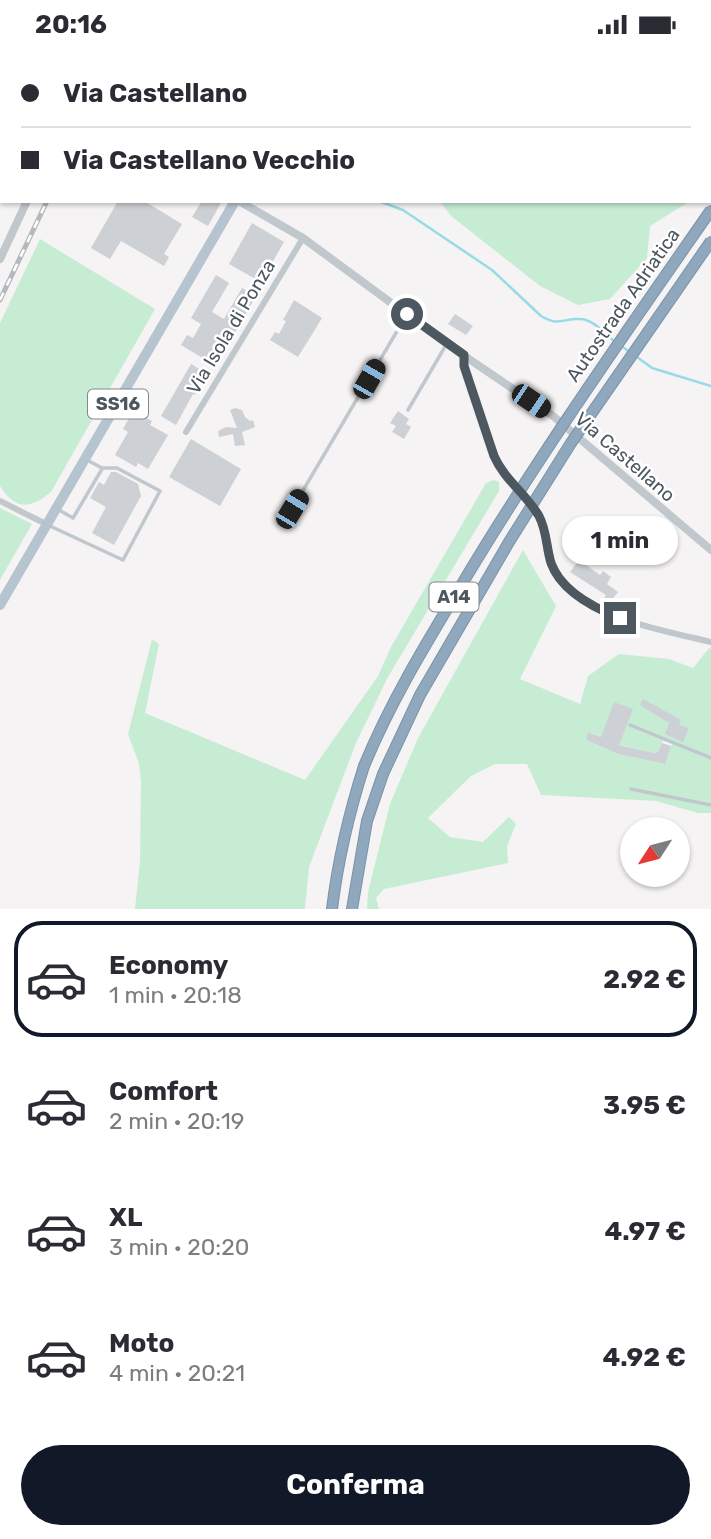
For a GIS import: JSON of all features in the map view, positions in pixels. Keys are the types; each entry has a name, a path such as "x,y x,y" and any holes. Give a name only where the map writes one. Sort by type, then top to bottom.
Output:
{"highway":[{"name":"Autostrada Adriatica","path":"332,909 350,809 380,725 401,685 555,433 711,209"},
{"name":"Autostrada Adriatica","path":"352,909 367,821 383,774 420,695 570,443 711,241"}],"main road":[{"name":"SS16","path":"0,605 236,203"}],"street":[{"path":"0,259 26,203"},
{"name":"Via Castellano","path":"241,203 303,238 447,344 554,416 711,550"},
{"name":"Via Isola di Ponza","path":"186,432 303,238"},
{"path":"464,355 464,366 499,468 538,513 547,537 551,562 559,579 604,612 637,624 711,642"},
{"path":"0,501 48,525"}],"lane":[{"path":"292,509 407,314"},
{"path":"408,409 447,344"},
{"path":"48,525 123,560 160,491 117,468 102,468 86,459"},
{"path":"57,509 73,518 102,468"},
{"path":"630,725 711,758"},
{"path":"631,789 711,805"}],"green space":[{"path":"441,203 687,203 650,226 647,258 610,299 578,305 540,286 451,216"},
{"path":"40,239 155,309 51,492 36,502 24,505 12,500 0,486 0,323"},
{"path":"494,480 499,482 499,491 388,677 356,743 309,867 305,909 135,909 140,861 141,782 139,764 128,734 152,639 159,644 145,713 305,780 378,676 391,647 486,483"},
{"path":"0,508 32,524 0,580"},
{"path":"523,550 556,606 520,679 580,704 588,676 619,654 669,659 693,668 709,648 711,649 711,813 698,813 656,801 541,795 527,764 495,764 471,776 428,818 450,837 483,842 509,817 516,824 507,846 508,863 384,889 376,898 379,909 367,909 368,892 390,804 418,738","holes":["589,732 621,745 654,753 658,752 663,741 672,744 664,764 618,754 586,740"]}],"building":[{"path":"117,203 147,203 182,224 164,254 169,257 164,266 121,241 110,259 91,248"},
{"path":"201,203 221,203 208,226 192,217"},
{"path":"252,223 284,242 261,282 229,264"},
{"path":"216,275 229,283 212,312 224,319 242,288 256,296 216,366 181,345 187,335 193,338 201,324 191,318"},
{"path":"294,300 322,318 298,357 270,340 275,332 279,334"},
{"path":"455,314 473,326 466,335 448,324"},
{"path":"191,364 204,372 197,383 201,386 195,395 193,394 176,425 161,416"},
{"path":"230,410 242,410 250,421 253,420 255,427 242,432 245,445 235,446 233,434 219,437 218,431 226,427 237,428"},
{"path":"133,411 152,421 150,425 168,435 148,469 138,463 136,467 115,455 128,432 123,429"},
{"path":"398,411 409,419 406,424 411,427 404,439 392,432 396,426 390,423"},
{"path":"191,439 241,469 220,506 169,477"},
{"path":"111,472 138,484 141,496 114,545 92,533 106,507 90,498 99,482 104,485"},
{"path":"579,560 600,575 603,571 611,577 607,584 618,592 607,606 601,603 606,595 570,572"},
{"path":"643,699 681,720 679,725 689,728 683,742 665,734 669,723 640,705"},
{"path":"614,702 633,709 619,745 654,753 658,752 662,743 671,746 665,764 618,754 586,740 588,732 601,737"}],"waterway":[{"path":"384,203 403,210 492,270 541,316 557,322 585,320 614,341"},
{"path":"620,345 631,353"},
{"path":"637,357 652,368 711,386"}],"railway":[{"path":"0,300 46,203"}],"route":[{"path":"407,314 464,355 464,366 499,468 538,513 547,537 551,562 559,579 588,602 620,618"}]}
